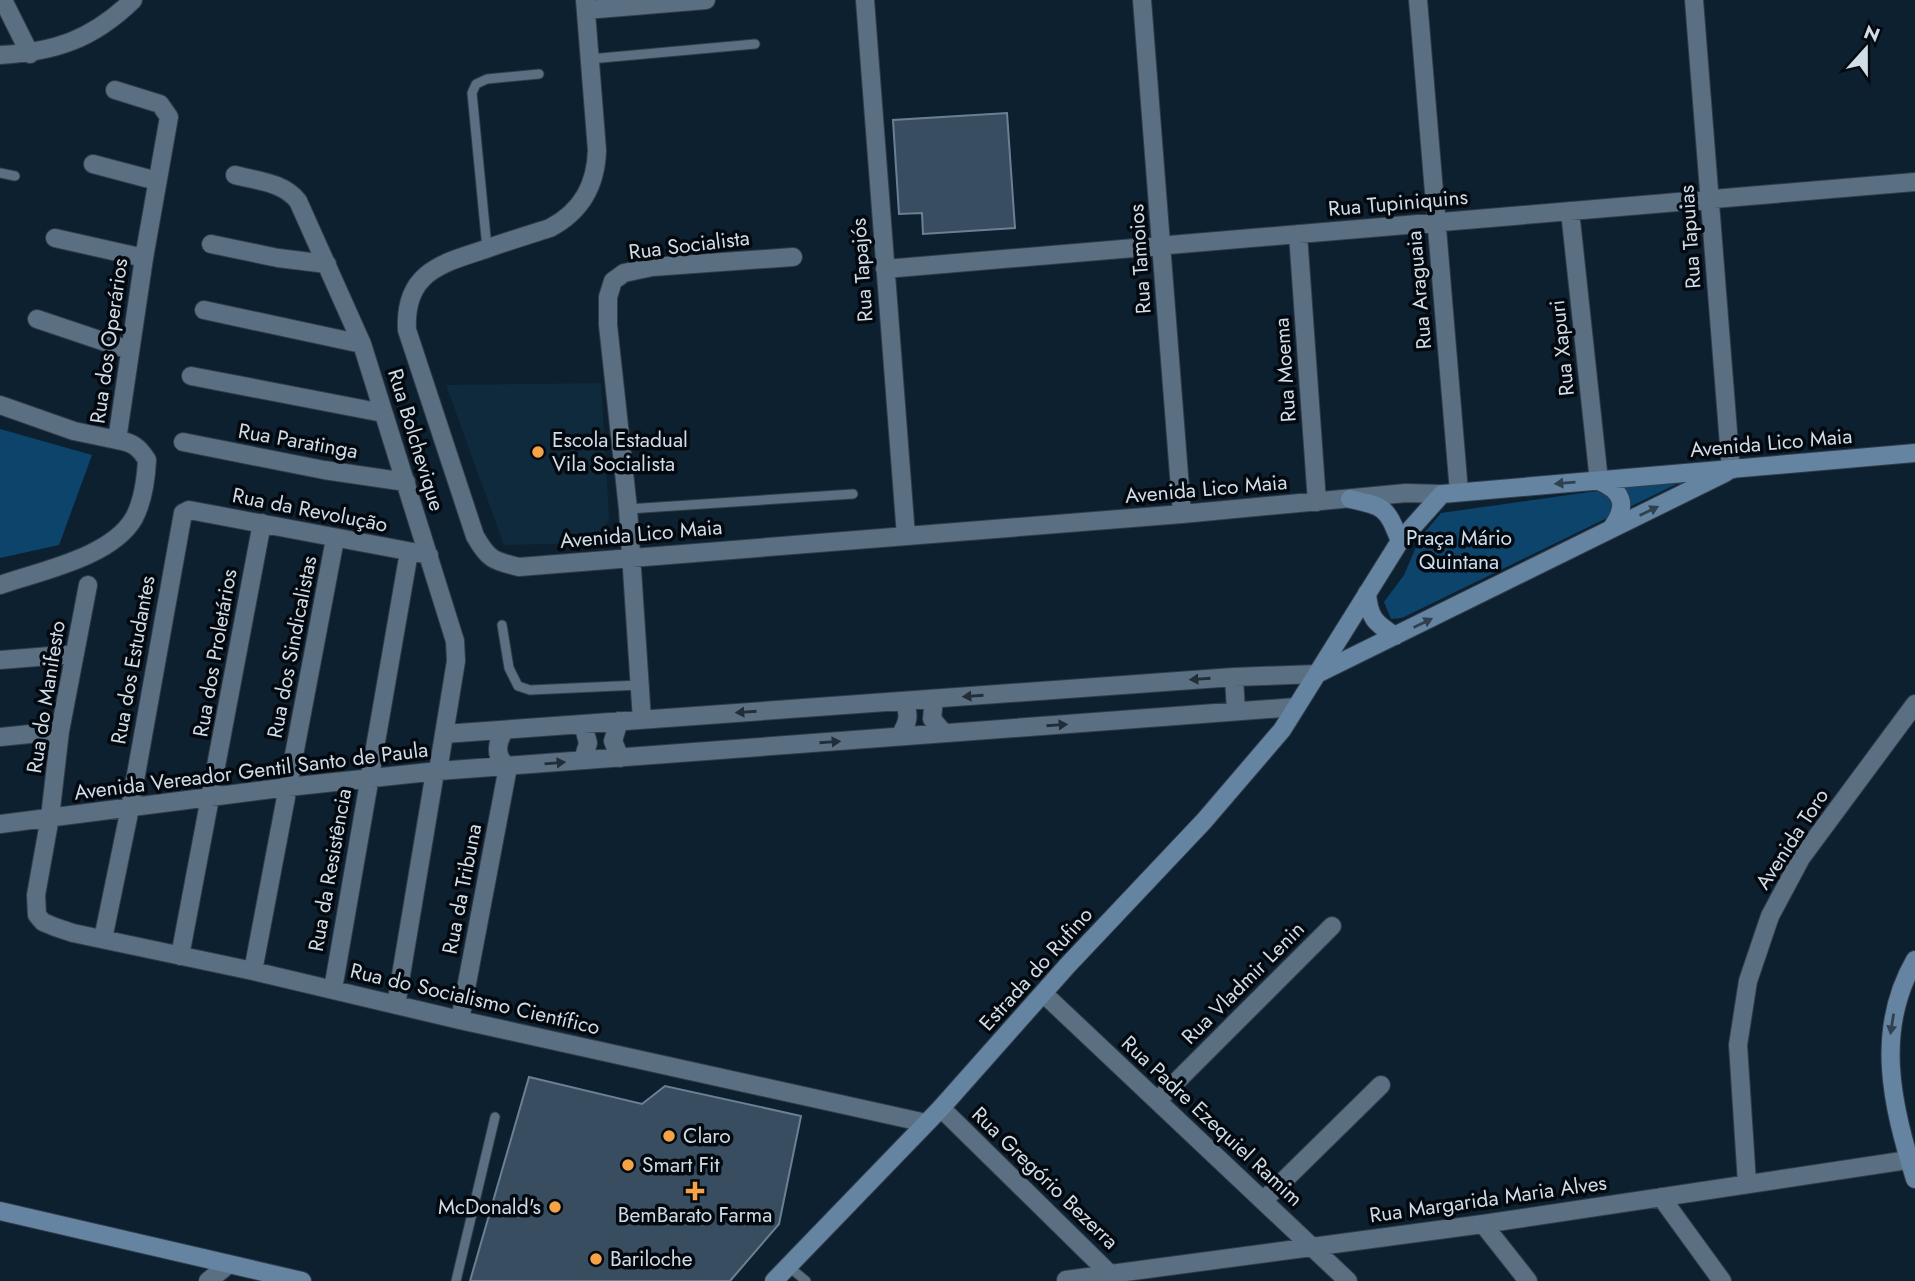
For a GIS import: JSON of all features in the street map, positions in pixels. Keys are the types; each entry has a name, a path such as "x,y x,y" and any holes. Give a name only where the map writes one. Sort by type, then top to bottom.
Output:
{"street":[{"path":"3,0 30,54"},
{"path":"0,55 30,54 55,49 86,36 133,0"},
{"path":"487,248 550,228 566,219 590,189 597,170 597,150 586,5 706,0"},
{"name":"Rua Tapajós","path":"865,0 906,536"},
{"name":"Rua Tamoios","path":"1142,0 1182,514"},
{"name":"Rua Araguaia","path":"1418,0 1435,223 1450,493"},
{"name":"Rua Tapuias","path":"1694,0 1731,470"},
{"name":"Rua dos Operários","path":"0,585 91,554 120,534 132,521 140,505 147,460 139,448 130,442 117,440 129,350 169,117 160,104 115,90"},
{"path":"93,164 158,181"},
{"name":"Rua Bolchevique","path":"235,175 282,187 291,192 308,218 362,344 455,641 456,661 396,1005"},
{"name":"Rua Tupiniquins","path":"885,269 1915,182"},
{"name":"Rua Xapuri","path":"1570,211 1599,481"},
{"name":"Rua Moema","path":"1297,234 1317,502"},
{"path":"55,238 144,258"},
{"path":"211,244 278,258 327,264"},
{"name":"Avenida Lico Maia","path":"487,248 439,264 422,277 412,294 406,313 407,330 475,536 485,554 501,563 519,567 1182,514 1406,493 1450,493 1599,481 1915,453"},
{"name":"Rua Socialista","path":"642,720 628,509 608,325 608,297 613,281 624,273 652,267 793,257"},
{"path":"204,310 362,344"},
{"path":"37,319 129,350"},
{"path":"191,376 383,413"},
{"path":"0,405 74,431 117,440"},
{"name":"Rua Paratinga","path":"183,442 324,470 406,482"},
{"path":"1317,674 1731,470"},
{"path":"1599,481 1609,485 1622,504 1622,514 1611,529"},
{"name":"Estrada do Rufino","path":"774,1281 941,1108 1067,966 1204,821 1282,730 1400,541 1450,493"},
{"path":"1350,499 1376,505 1388,512 1400,541"},
{"name":"Rua da Revolução","path":"183,513 189,510 429,555"},
{"name":"Rua dos Estudantes","path":"103,939 130,808 183,513"},
{"name":"Rua dos Proletários","path":"180,956 262,523"},
{"name":"Rua dos Sindicalistas","path":"253,971 335,538"},
{"name":"Rua da Resistência","path":"333,989 408,552"},
{"name":"Rua do Manifesto","path":"36,895 61,731 88,585"},
{"path":"1367,593 1369,611 1377,625 1395,636"},
{"path":"0,660 75,654"},
{"name":"Avenida Vereador Gentil Santo de Paula","path":"444,734 1234,677 1317,674"},
{"path":"1234,677 1236,711"},
{"path":"934,699 932,719 944,733"},
{"path":"901,736 908,722 909,712 904,701"},
{"name":"Avenida Toro","path":"1747,1183 1738,1045 1748,981 1770,916 1801,858 1915,704"},
{"name":"Avenida Vereador Gentil Santo de Paula","path":"0,824 436,771 1296,707"},
{"path":"619,722 613,741 620,758"},
{"path":"583,724 589,743 583,760"},
{"path":"505,730 497,749 501,762 508,767"},
{"path":"0,737 61,731"},
{"name":"Rua da Tribuna","path":"460,1020 508,767"},
{"name":"Rua do Socialismo Científico","path":"36,895 37,915 43,922 73,933 926,1123"},
{"name":"Rua Vladmir Lenin","path":"1157,1101 1332,926"},
{"path":"1915,960 1895,1007 1890,1036 1895,1112 1912,1158 1915,1179"},
{"name":"Rua Padre Ezequiel Ramim","path":"1044,994 1348,1281"},
{"path":"1263,1201 1381,1085"},
{"name":"Rua Gregório Bezerra","path":"941,1108 1114,1277"},
{"name":"Rua Margarida Maria Alves","path":"1066,1280 1114,1277 1483,1224 1912,1158"},
{"path":"1661,1197 1722,1281"},
{"path":"0,1211 302,1281"},
{"path":"1483,1224 1528,1281"},
{"path":"208,1281 228,1265"}],"lane":[{"path":"590,59 755,44"},
{"path":"487,248 472,93 475,84 487,79 539,74"},
{"path":"0,173 15,176"},
{"path":"628,509 853,494"},
{"path":"502,625 509,668 518,686 530,690 639,685"},
{"path":"456,1281 495,1117"},
{"path":"788,1266 806,1281"}],"shaded area":[{"name":"Escola Estadual Vila Socialista","path":"601,383 609,518 601,537 593,543 504,545 446,385"}],"green space":[{"path":"0,429 92,455 59,545 0,558"},
{"name":"Praça Mário Quintana","path":"1689,478 1402,618 1391,619 1384,602 1404,575 1420,538 1441,513"}],"building":[{"path":"1007,113 1015,228 923,234 922,213 899,214 893,120"},
{"path":"529,1077 642,1104 665,1086 801,1116 779,1224 730,1281 470,1281"}],"place":[{"name":"Escola Estadual Vila Socialista","path":"538,452"},
{"name":"Claro","path":"669,1136"},
{"name":"Smart Fit","path":"628,1165"},
{"name":"BemBarato Farma","path":"695,1191"},
{"name":"McDonald's","path":"555,1207"},
{"name":"Bariloche","path":"596,1259"}]}
